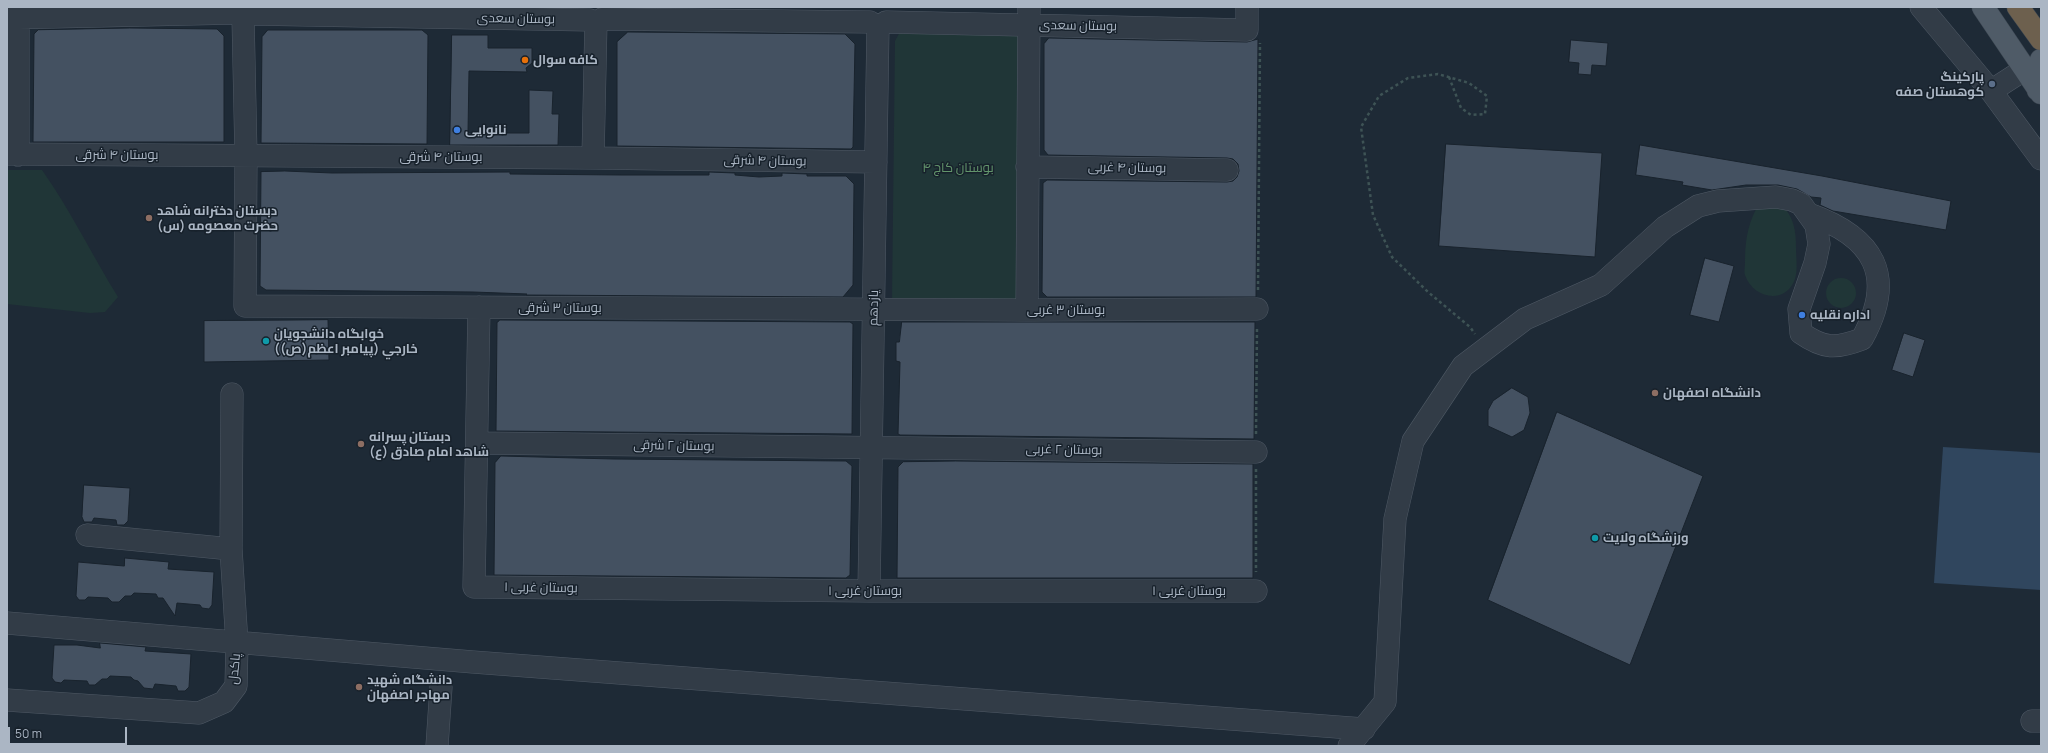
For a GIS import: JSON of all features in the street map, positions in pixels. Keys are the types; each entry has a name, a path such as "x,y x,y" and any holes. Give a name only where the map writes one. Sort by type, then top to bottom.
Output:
{"highway":[{"path":"2018,7 2041,39"}],"main road":[{"path":"1983,7 2033,64 2037,73 2040,91"}],"street":[{"name":"بوستان سعدی","path":"12,18 243,11 878,17 1030,16 1247,30 1247,7"},
{"path":"1921,7 1991,91 2041,159"},
{"path":"243,11 246,156"},
{"path":"593,158 596,15"},
{"path":"1027,310 1027,167 1030,16"},
{"name":"یازدهم","path":"869,591 878,17"},
{"path":"12,18 13,155"},
{"path":"1991,91 2033,64"},
{"name":"بوستان ۴ شرقی","path":"13,155 593,158 876,162"},
{"name":"بوستان ۳ شرقی","path":"246,156 245,306 874,308"},
{"name":"بوستان ۴ غربی","path":"1027,167 1227,170"},
{"path":"1349,746 1369,738 1385,702 1395,519 1413,441 1463,366 1525,319 1601,285 1665,227 1698,206 1718,201 1776,197 1792,200 1801,204 1808,214 1816,225 1819,244 1815,263 1799,310 1801,333 1817,344 1842,346 1862,339 1872,321 1878,294 1877,267 1868,251 1850,234 1828,221 1808,214"},
{"path":"477,443 479,307"},
{"name":"بوستان ۳ غربی","path":"874,308 1027,310 1257,309"},
{"path":"232,394 231,549 237,644 1369,738"},
{"name":"بوستان ۲ شرقی","path":"477,443 871,448"},
{"name":"بوستان غربی ۱","path":"477,443 474,587 869,591 1256,591"},
{"name":"بوستان ۲ غربی","path":"871,448 1256,452"},
{"path":"86,536 231,549"},
{"name":"پاکدل","path":"7,623 237,644 236,686 224,702 199,713 7,700"},
{"path":"437,746 441,687"}],"path":[{"path":"1449,77 1462,108 1471,115 1485,114 1487,96 1469,83 1449,77 1438,74 1408,78 1379,96 1361,127 1365,162 1374,215 1392,257 1428,292 1470,326 1486,349"}],"green space":[{"name":"بوستان کاج ۴","path":"901,30 1021,30 1016,301 892,300 895,41"},
{"path":"7,170 42,170 62,201 118,297 105,312 90,313 7,304"},
{"path":"1782,206 1792,219 1794,225 1797,264 1796,275 1791,287 1785,293 1770,296 1762,294 1755,289 1749,283 1745,275 1746,242 1750,222 1756,209"},
{"path":"1841,278 1852,282 1856,293 1852,304 1841,308 1830,304 1826,293 1830,282"}],"water":[{"path":"1943,447 2041,453 2041,590 1934,583"}],"building":[{"path":"130,28 217,29 224,36 224,142 33,142 34,34 38,30"},
{"path":"268,30 422,30 428,35 427,144 261,143 262,37"},
{"path":"628,32 845,34 855,44 853,147 851,149 617,146 617,42"},
{"path":"452,35 488,35 488,48 532,48 532,63 526,68 527,72 469,71 468,133 529,133 529,90 553,91 552,114 559,114 558,145 450,145"},
{"path":"1049,38 1247,42 1258,39 1256,297 1047,297 1042,292 1043,183 1047,180 1227,182 1233,181 1237,177 1239,171 1238,164 1233,159 1227,158 1048,155 1044,150 1044,44"},
{"path":"1571,40 1608,43 1606,66 1592,65 1591,75 1578,74 1579,63 1569,62"},
{"path":"1446,144 1602,153 1595,257 1439,246"},
{"path":"1640,145 1822,176 1951,201 1946,230 1833,211 1820,205 1821,198 1811,197 1797,189 1778,185 1746,185 1712,190 1682,185 1683,182 1636,175"},
{"path":"285,171 332,173 510,172 510,174 621,175 709,175 709,172 735,173 735,175 759,177 782,176 782,173 807,174 807,176 846,176 854,184 853,285 843,297 526,295 527,294 473,292 266,290 260,286 261,172"},
{"path":"1705,258 1734,266 1719,322 1690,315"},
{"name":"خوابگاه دانشجويان خارجي (پيامبر اعظم(ص))","path":"328,320 329,360 204,362 204,321"},
{"path":"500,320 850,322 853,324 852,434 496,431 497,323"},
{"path":"902,322 1255,322 1254,439 900,435 898,434 900,362 896,361 896,342 899,342"},
{"path":"1904,333 1925,340 1913,377 1892,370"},
{"path":"1512,388 1528,397 1530,413 1524,430 1512,437 1488,426 1488,410 1493,401"},
{"name":"ورزشگاه ولایت","path":"1557,412 1703,476 1630,665 1488,600"},
{"path":"501,456 613,459 846,461 852,466 850,575 846,578 494,575 495,463"},
{"path":"956,461 1253,464 1253,578 897,578 898,467 903,462"},
{"path":"84,485 130,488 128,521 124,525 117,525 116,520 94,518 92,522 84,522 82,517"},
{"path":"125,558 169,562 168,569 214,572 212,605 209,609 202,608 200,605 177,603 175,616 163,598 158,598 156,594 134,593 131,596 125,596 119,602 112,602 108,598 88,597 85,600 79,600 76,596 78,562 124,566"},
{"path":"100,643 146,647 145,651 191,654 189,687 185,691 178,691 176,686 155,684 153,689 144,688 138,681 131,677 110,676 107,679 102,679 95,685 89,685 87,681 64,680 61,683 55,682 52,678 54,645 77,645 100,648"}],"place":[{"name":"کافه سوال","path":"525,60"},
{"name":"پارکینگ کوهستان صفه","path":"1992,84"},
{"name":"نانوایی","path":"457,130"},
{"name":"دبستان دخترانه شاهد حضرت معصومه (س)","path":"149,218"},
{"name":"اداره نقليه","path":"1802,315"},
{"name":"خوابگاه دانشجويان خارجي (پيامبر اعظم(ص))","path":"266,341"},
{"name":"دانشگاه اصفهان","path":"1655,393"},
{"name":"دبستان پسرانه شاهد امام صادق (ع)","path":"361,444"},
{"name":"ورزشگاه ولایت","path":"1595,538"},
{"name":"دانشگاه شهید مهاجر اصفهان","path":"359,687"}]}
